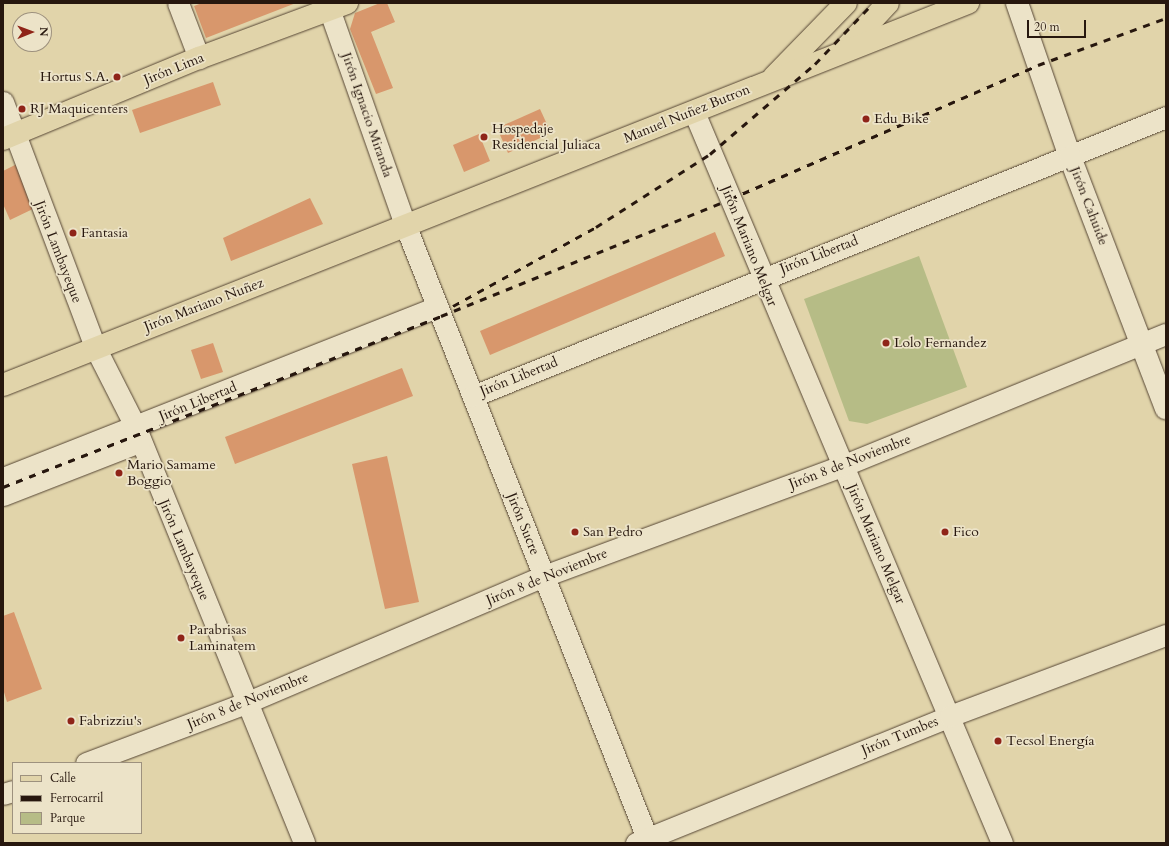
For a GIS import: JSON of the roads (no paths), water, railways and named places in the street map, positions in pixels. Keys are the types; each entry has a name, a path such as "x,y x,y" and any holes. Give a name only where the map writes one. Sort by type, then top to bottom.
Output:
{"main road":[{"path":"770,81 846,3"},
{"path":"840,54 888,3"},
{"name":"Manuel Nuñez Butron","path":"406,227 968,3"},
{"name":"Jirón Lima","path":"8,138 199,58 335,5"},
{"name":"Jirón Mariano Nuñez","path":"3,385 406,227"}],"street":[{"path":"178,3 199,58"},
{"name":"Jirón Cahuide","path":"1017,3 1070,157 1166,408"},
{"name":"Jirón Ignacio Miranda","path":"335,5 406,227"},
{"name":"Jirón Lambayeque","path":"3,102 8,138 95,348 137,434 248,702 304,843"},
{"name":"Jirón Mariano Melgar","path":"694,112 761,277 950,716 1002,843"},
{"name":"Jirón Libertad","path":"473,396 761,277 1070,157 1166,117"},
{"name":"Jirón Sucre","path":"406,227 544,576 644,841"},
{"name":"Jirón Libertad","path":"3,478 137,434 438,307"},
{"name":"Jirón 8 de Noviembre","path":"89,762 248,702 544,576 842,466 1166,334"},
{"path":"3,495 137,434"},
{"name":"Jirón Tumbes","path":"644,841 950,716 1166,636"}],"railway":[{"path":"453,306 596,227 710,154 815,64 873,3"},
{"path":"3,487 441,316 730,199 1038,65 1166,18"}],"place":[{"name":"Hortus S.A.","path":"117,77"},
{"name":"RJ Maquicenters","path":"22,109"},
{"name":"Edu Bike","path":"866,119"},
{"name":"Hospedaje Residencial Juliaca","path":"484,137"},
{"name":"Fantasia","path":"73,233"},
{"name":"Lolo Fernandez","path":"886,343"},
{"name":"Mario Samame Boggio","path":"119,473"},
{"name":"San Pedro","path":"575,532"},
{"name":"Fico","path":"945,532"},
{"name":"Parabrisas Laminatem","path":"181,638"},
{"name":"Fabrizziu's","path":"71,721"},
{"name":"Tecsol Energía","path":"998,741"}]}
